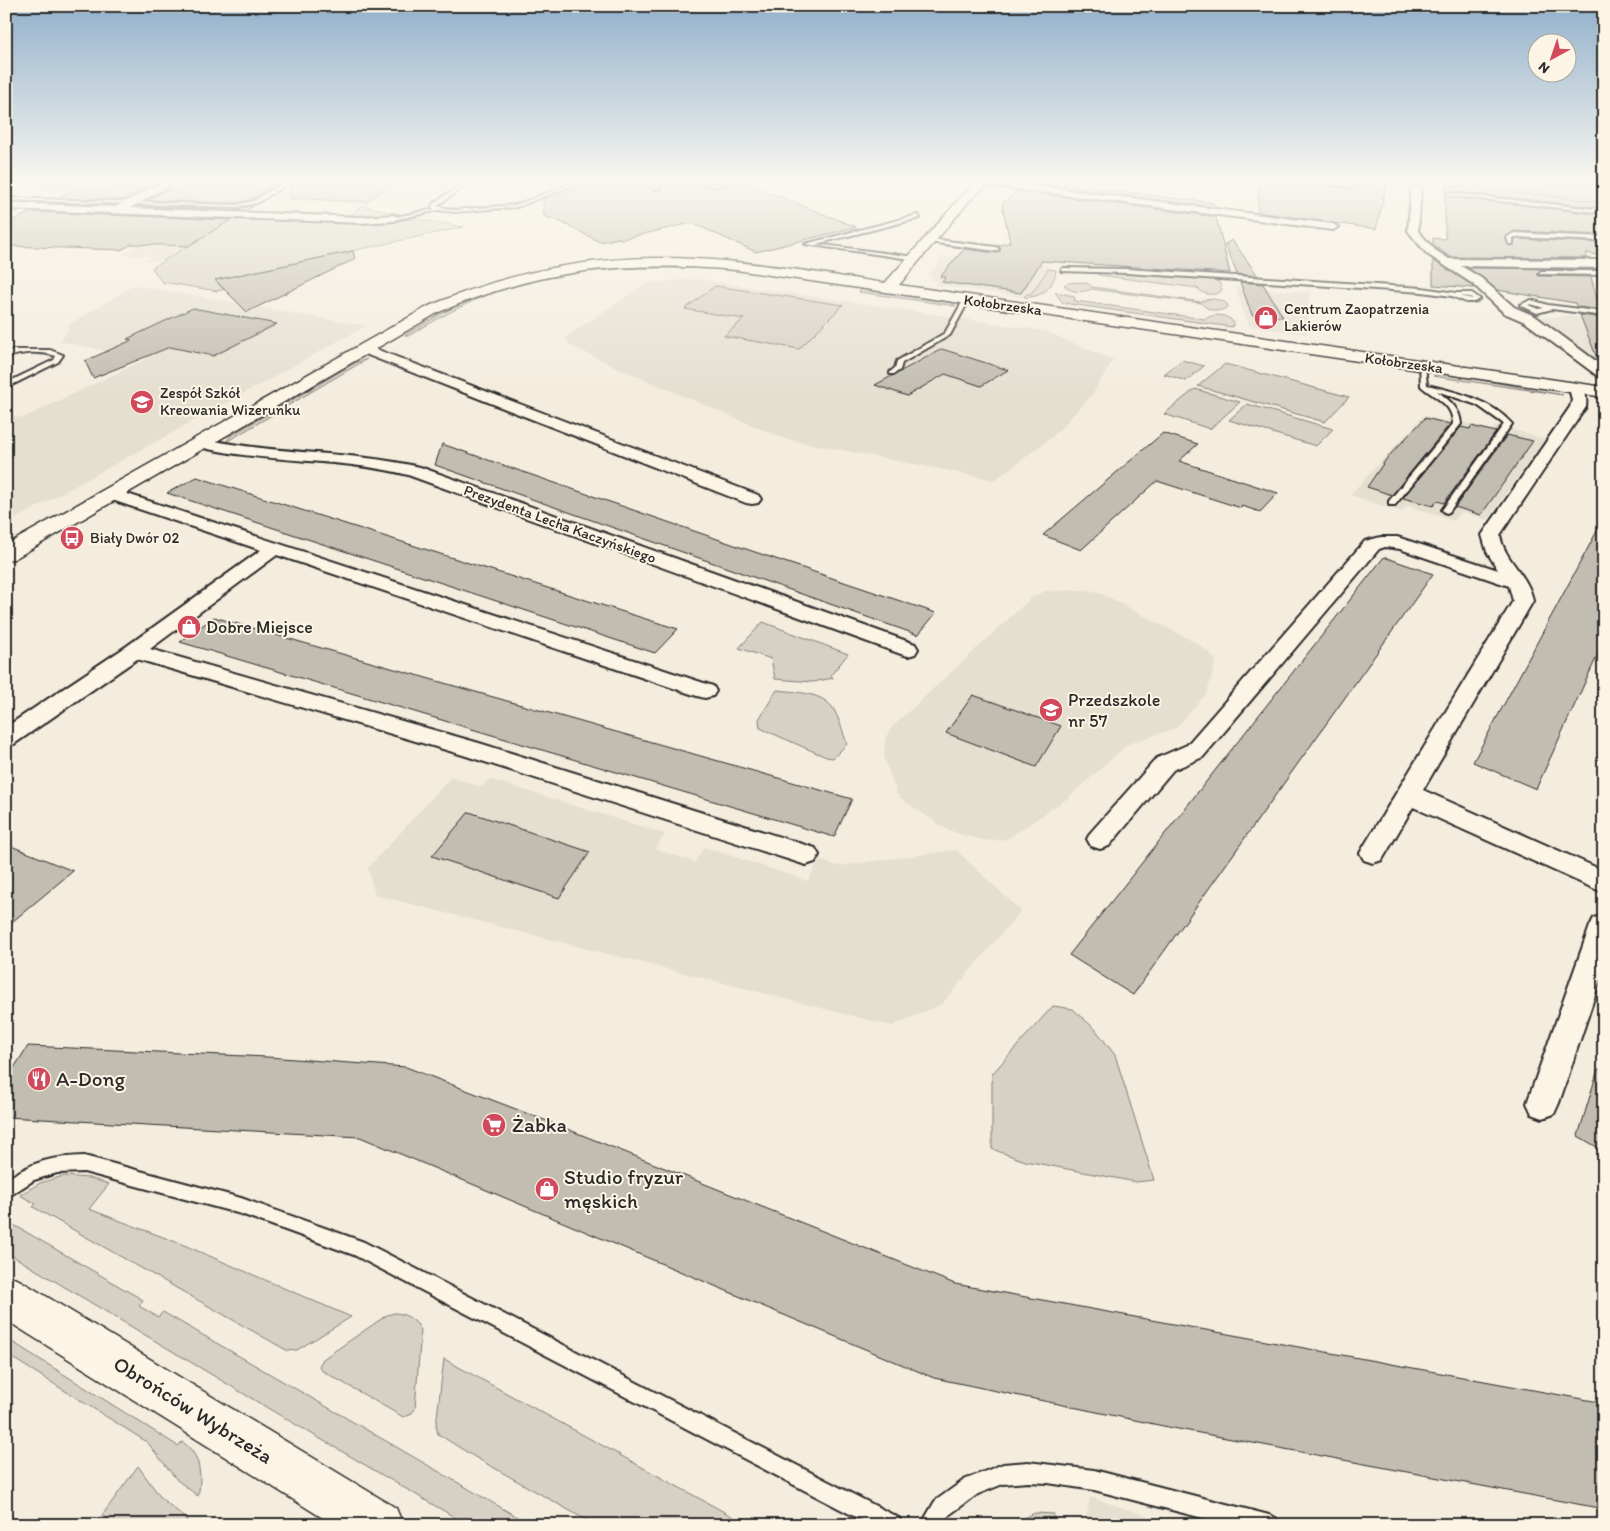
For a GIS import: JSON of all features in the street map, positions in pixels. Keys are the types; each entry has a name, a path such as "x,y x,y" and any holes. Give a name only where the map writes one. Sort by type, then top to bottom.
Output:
{"street":[{"path":"888,288 923,250"},
{"path":"1429,250 1477,281 1508,310 1530,319 1604,374"},
{"name":"Kołobrzeska","path":"365,349 448,302 493,285 560,270 617,263 676,262 717,264 1604,392"},
{"path":"1445,262 1604,264"},
{"path":"1477,281 1504,264"},
{"path":"6,554 365,349 752,499"},
{"path":"1373,853 1520,608 1523,596 1493,546 1491,535 1578,407 1579,400 1576,388"},
{"name":"Prezydenta Lecha Kaczyńskiego","path":"201,443 255,453 362,461 407,469 908,649"},
{"path":"112,494 705,691"},
{"path":"1100,839 1165,764 1196,751 1372,545 1379,541 1398,543 1516,582"},
{"path":"6,738 134,651 274,549"},
{"path":"134,651 471,749 806,855"},
{"path":"1408,794 1604,883"},
{"path":"1543,1103 1604,926"},
{"name":"Obrońców Wybrzeża","path":"6,1296 379,1525"}],"lane":[{"path":"854,250 915,259"},
{"path":"1063,270 1128,271 1422,290 1455,296"},
{"path":"1541,273 1604,273"},
{"path":"892,373 898,369 898,362 948,334 954,318 966,300"},
{"path":"1548,307 1604,314"},
{"path":"6,356 14,350 50,352 60,355 56,361 6,386"},
{"path":"1392,503 1457,424 1458,415 1454,408 1424,386 1422,366"},
{"path":"1424,386 1447,391 1480,404 1495,411 1508,424 1446,510"},
{"path":"6,1190 30,1173 58,1165 84,1164 241,1206 358,1248 892,1525"},
{"path":"931,1525 942,1508 971,1487 1003,1474 1048,1472 1094,1480 1269,1525"}],"shaded area":[{"path":"129,250 181,250 162,262 145,261 152,256 121,255"},
{"path":"180,250 354,250 215,280 222,288 250,284 217,291 162,282 152,268"},
{"path":"958,254 1050,266 1031,294 1027,294 1024,297 935,285 937,281 927,276 939,262 941,256 955,257"},
{"path":"612,268 541,280 490,294 464,305 408,336 405,335 452,308 496,290 553,276"},
{"path":"1048,269 1056,270 1050,286 1041,294 1024,297 1027,294 1031,294"},
{"path":"1098,272 1213,280 1219,282 1222,290 1216,294 1210,294 1197,288 1098,275"},
{"path":"697,279 1045,331 1113,360 1092,395 1052,437 995,480 785,439 627,372 569,345 566,337 646,283"},
{"path":"1081,282 1092,287 1201,302 1214,299 1224,302 1228,307 1214,310 1207,308 1201,303 1091,289 1077,292 1070,290 1064,285"},
{"name":"Zespół Szkół Kreowania Wizerunku","path":"134,285 366,326 6,524 6,414 23,418 146,359 59,341 69,330 67,326"},
{"path":"715,286 843,305 799,349 724,336 744,319 685,309"},
{"path":"1235,287 1311,292 1306,334 1249,326"},
{"path":"863,289 949,302 956,306 859,292"},
{"path":"1055,292 1074,296 1075,301 1205,319 1221,315 1234,323 1232,327 1063,303"},
{"path":"1528,314 1555,318 1567,315 1604,321 1604,375"},
{"path":"367,359 226,442 230,436 355,363"},
{"path":"1182,360 1204,366 1186,381 1164,374"},
{"path":"1225,364 1349,397 1325,422 1198,386"},
{"path":"1443,373 1563,395 1433,376"},
{"path":"1195,389 1240,402 1210,429 1164,414"},
{"path":"1247,404 1333,429 1316,446 1229,420"},
{"path":"1424,415 1446,422 1450,418 1492,430 1496,425 1545,439 1488,520 1461,512 1454,521 1408,506 1402,512 1350,495"},
{"name":"Przedszkole nr 57","path":"1088,590 1098,592 1200,645 1216,661 1207,693 1176,728 1128,744 1068,798 1007,839 989,841 965,836 946,829 904,801 897,794 884,758 885,739 892,727 1031,598 1045,591"},
{"path":"763,622 848,654 831,675 833,678 813,682 775,679 771,659 739,648"},
{"path":"777,690 800,692 816,696 829,704 838,718 847,744 833,758 826,757 760,728 759,719"},
{"path":"451,777 482,787 489,779 665,834 655,849 695,862 704,847 808,881 819,860 838,866 956,850 1021,911 942,1004 892,1026 375,895 368,868"},
{"path":"1053,1006 1073,1009 1095,1029 1115,1055 1154,1180 1136,1182 1025,1161 992,1149 992,1074"},
{"path":"63,1176 89,1178 109,1184 89,1209 184,1245 351,1317 297,1350 288,1351 33,1207 36,1204 20,1195 40,1183"},
{"path":"14,1225 143,1300 139,1306 158,1317 163,1312 531,1525 468,1525 6,1252 6,1226 11,1229"},
{"path":"394,1313 410,1318 421,1330 415,1409 410,1415 403,1417 321,1370 319,1366 323,1359 387,1315"},
{"path":"6,1338 178,1446 182,1442 193,1452 199,1466 198,1496 177,1480 147,1442 6,1354"},
{"path":"444,1359 748,1525 595,1525 438,1434 436,1425"},
{"path":"138,1466 161,1498 188,1520 186,1525 95,1525"},
{"path":"1090,1497 1175,1525 1085,1525"},
{"path":"1035,1513 1054,1514 1052,1525 1006,1525"}],"building":[{"path":"963,250 996,253 1000,250 1224,250 1230,273 1042,261 1021,293 942,282 946,277 940,277"},
{"path":"1228,250 1240,250 1258,276 1237,274"},
{"path":"1441,250 1604,250 1604,256 1586,253 1587,258 1450,257"},
{"path":"353,251 355,259 247,312 215,280"},
{"path":"1433,260 1472,285 1474,288 1433,285"},
{"path":"1468,268 1550,269 1541,269 1537,274 1539,276 1591,277 1597,299 1604,300 1604,310 1577,307 1575,303 1497,290"},
{"path":"1240,282 1263,284 1283,317 1252,315"},
{"path":"193,308 277,324 213,356 170,347 93,378 85,361 132,340 127,339"},
{"path":"1580,315 1604,318 1604,364 1598,361"},
{"path":"942,349 1008,370 981,386 945,374 907,396 875,385"},
{"path":"1425,418 1450,424 1392,495 1367,487 1387,458"},
{"path":"1471,426 1496,432 1444,503 1437,501 1433,506 1403,498 1461,427 1470,429"},
{"path":"1163,433 1198,444 1179,461 1278,493 1260,512 1242,506 1241,508 1157,481 1081,550 1043,535"},
{"path":"1507,435 1533,441 1481,515 1455,507"},
{"path":"442,444 936,613 918,635 435,465"},
{"path":"197,477 678,629 655,653 167,493"},
{"path":"1604,518 1604,641 1536,789 1473,762"},
{"path":"1384,557 1433,574 1133,995 1069,955"},
{"path":"214,617 852,799 834,837 180,642"},
{"path":"973,695 1061,726 1036,767 946,733"},
{"path":"469,812 590,852 559,898 432,856"},
{"path":"6,844 73,871 6,927"},
{"path":"28,1046 267,1057 406,1067 547,1121 955,1284 1604,1403 1604,1509 1173,1428 934,1378 360,1137 6,1117 6,1080"},
{"path":"1598,1069 1604,1070 1604,1151 1578,1136"}],"place":[{"name":"Centrum Zaopatrzenia Lakierów","path":"1266,318"},
{"name":"Zespół Szkół Kreowania Wizerunku","path":"142,402"},
{"name":"Biały Dwór 02","path":"72,538"},
{"name":"Dobre Miejsce","path":"189,627"},
{"name":"Przedszkole nr 57","path":"1051,710"},
{"name":"A-Dong","path":"39,1079"},
{"name":"Żabka","path":"494,1125"},
{"name":"Studio fryzur męskich","path":"547,1189"}]}
